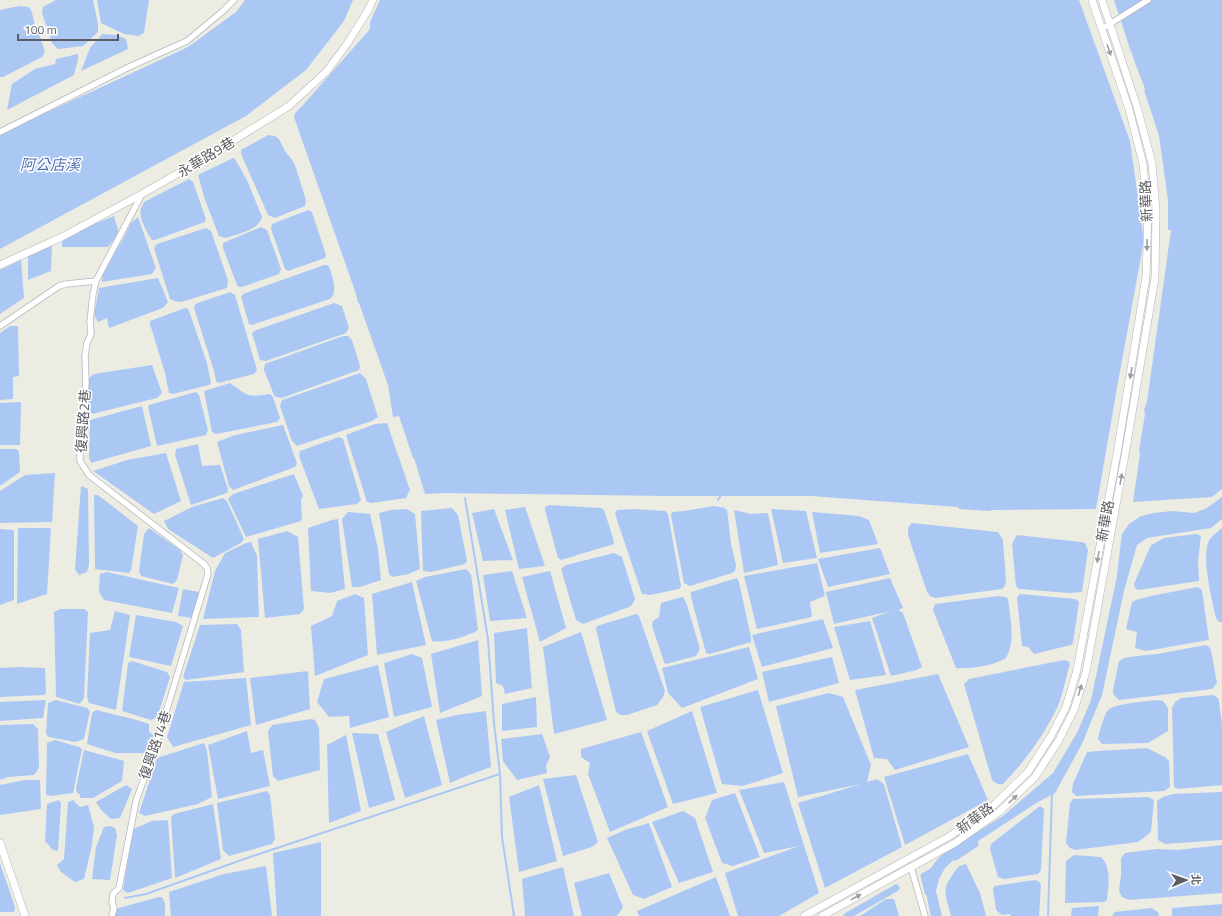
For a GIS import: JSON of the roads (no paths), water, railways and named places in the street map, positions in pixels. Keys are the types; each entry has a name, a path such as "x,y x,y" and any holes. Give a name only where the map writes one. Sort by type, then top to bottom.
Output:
{"street":[{"path":"0,132 129,67 187,41 234,0"},
{"name":"永華路9巷","path":"0,265 62,237 142,194 205,158 289,106 327,71 347,44 373,0"},
{"name":"新華路","path":"804,916 950,836 994,805 1028,772 1051,736 1066,707 1077,670 1117,454 1146,277 1148,210 1143,164 1129,109 1092,0"},
{"name":"新華路","path":"822,916 955,843 999,812 1035,777 1059,740 1074,710 1086,672 1155,278 1156,210 1152,163 1137,106 1102,0"},
{"path":"1102,29 1148,0"},
{"name":"復興路2巷","path":"142,194 96,281 90,322 91,334 87,343 85,356 86,382 80,461 89,475 204,564 207,568 208,574"},
{"path":"0,326 59,286 96,281"},
{"name":"復興路14巷","path":"112,916 114,908 112,903 113,894 119,888 136,801 156,745 208,574"},
{"path":"0,843 23,914"},
{"path":"911,867 926,916"}],"water":[{"path":"56,0 93,0 98,24 98,32 83,46 58,49 52,43 42,13 43,7"},
{"path":"97,0 149,0 144,33 138,36 124,34 101,23"},
{"name":"阿公店溪","path":"245,0 353,0 344,21 306,70 246,116 0,249 0,134 188,47 236,12"},
{"path":"380,0 1079,0 1130,141 1144,240 1096,509 988,511 959,509 958,507 811,496 425,494 399,416 393,417 388,385 294,117 295,113 370,29 370,22"},
{"path":"1114,0 1222,0 1222,489 1212,497 1133,502 1145,414 1144,410 1147,402 1171,230 1168,230 1168,200 1159,136 1144,90 1145,89"},
{"path":"19,6 29,7 45,52 42,57 3,77 0,77 0,10"},
{"path":"102,34 116,35 126,39 128,49 81,71 90,48"},
{"path":"78,54 74,75 7,110 12,84 35,69 55,64 56,59"},
{"path":"268,135 275,136 279,139 286,153 295,165 306,200 305,206 275,218 268,215 241,154 241,150"},
{"path":"233,158 247,180 262,217 257,225 252,228 226,238 219,236 205,200 198,175"},
{"path":"189,179 193,182 206,219 205,222 152,240 141,216 140,211 144,202"},
{"path":"308,210 312,212 326,255 325,258 288,271 285,269 271,229 272,224"},
{"path":"114,216 119,234 108,247 62,247 62,237"},
{"path":"138,217 156,268 152,274 102,282 103,274 113,253 121,243 131,223"},
{"path":"261,227 267,230 281,269 279,274 239,287 223,248 223,243"},
{"path":"206,228 211,231 228,280 227,288 181,302 174,301 170,299 154,248 157,244"},
{"path":"52,245 51,271 28,280 28,256"},
{"path":"21,260 24,298 0,314 0,270"},
{"path":"324,265 328,265 333,281 334,292 330,299 252,325 249,324 241,297 243,294"},
{"path":"158,278 168,302 163,308 109,328 107,318 98,322 94,315 99,288"},
{"path":"230,292 235,295 257,370 254,374 218,383 216,381 194,308 195,304"},
{"path":"334,303 342,306 349,328 346,333 266,361 260,360 252,333 254,331"},
{"path":"185,308 189,311 207,363 211,383 209,385 173,394 169,393 165,373 150,321"},
{"path":"10,326 18,326 19,376 13,377 13,399 0,400 0,333"},
{"path":"343,336 348,336 352,340 360,366 359,370 282,398 274,395 264,370 265,364"},
{"path":"152,365 162,393 157,398 92,414 86,407 89,378 94,374"},
{"path":"360,373 366,379 378,417 372,421 297,446 292,441 280,406 282,400"},
{"path":"230,383 248,395 256,396 270,394 273,397 280,418 277,422 216,434 212,432 204,391"},
{"path":"196,392 199,395 208,430 206,435 157,446 148,407 149,405"},
{"path":"21,402 20,445 0,445 0,403"},
{"path":"142,406 151,446 91,463 89,458 90,420"},
{"path":"387,423 410,490 406,498 372,503 367,502 346,435 375,424"},
{"path":"283,425 297,463 295,467 233,490 229,486 217,442 235,435"},
{"path":"339,437 343,439 361,500 357,504 319,509 299,456 300,451"},
{"path":"198,444 202,466 220,465 228,489 227,493 191,505 175,455 176,449"},
{"path":"0,449 16,449 19,451 20,472 0,486"},
{"path":"166,453 181,501 154,514 93,471 127,460"},
{"path":"55,473 52,522 0,523 0,491 25,475"},
{"path":"294,474 303,496 301,500 301,521 246,537 228,499 233,494"},
{"path":"81,486 88,489 89,565 87,572 79,575 75,569"},
{"path":"94,495 98,495 138,526 131,570 129,573 95,569"},
{"path":"1222,497 1222,519 1211,528 1147,538 1137,545 1124,591 1102,695 1082,744 1055,793 1038,802 963,851 945,868 939,879 936,891 942,916 931,916 926,889 929,874 938,859 945,852 1003,816 1053,773 1078,731 1091,700 1117,576 1122,534 1129,524 1141,516 1172,511 1194,513 1207,508"},
{"path":"223,498 227,501 244,539 241,543 213,558 168,529 164,521 192,507"},
{"path":"549,505 601,508 604,510 614,544 561,560 558,558 545,510 545,507"},
{"path":"714,506 725,508 725,510 727,509 731,544 736,565 735,571 690,586 684,583 671,516 672,512"},
{"path":"525,507 545,566 519,569 505,510"},
{"path":"452,508 458,515 467,561 465,564 431,572 423,571 421,511"},
{"path":"407,509 415,514 420,569 409,574 392,577 389,574 379,513 391,510"},
{"path":"494,509 513,560 483,561 472,513"},
{"path":"633,509 665,511 668,514 681,586 679,589 650,595 642,594 615,514 617,510"},
{"path":"771,509 806,511 817,558 783,563"},
{"path":"734,510 751,514 768,513 778,565 744,573"},
{"path":"348,512 370,514 378,549 381,580 360,587 352,587 342,519"},
{"path":"812,512 859,516 869,520 878,544 820,553"},
{"path":"338,519 345,589 330,593 311,591 308,528"},
{"path":"912,523 998,532 1003,540 1006,580 1005,586 1002,589 935,598 930,596 927,592 908,535 909,527"},
{"path":"18,528 51,528 47,594 17,604"},
{"path":"149,528 180,550 183,555 177,580 173,584 141,576 139,571 144,534"},
{"path":"1222,528 1222,622 1219,622 1216,618 1210,589 1206,566 1206,555 1207,546 1210,539"},
{"path":"0,529 14,530 14,600 0,605"},
{"path":"287,531 298,537 304,609 300,614 265,618 258,539"},
{"path":"1196,534 1201,536 1198,561 1199,581 1138,590 1135,588 1134,584 1151,545 1164,538"},
{"path":"1017,535 1085,543 1088,550 1082,592 1069,593 1019,589 1016,586 1012,544"},
{"path":"251,542 257,556 259,617 203,619 215,571 225,553"},
{"path":"880,548 890,574 828,587 818,559"},
{"path":"614,553 622,557 635,599 629,607 583,624 576,620 561,569 566,565"},
{"path":"817,563 825,596 810,602 812,617 757,629 744,576"},
{"path":"466,569 471,574 478,630 455,639 432,641 416,581 425,577"},
{"path":"512,571 527,618 490,621 483,575"},
{"path":"550,571 566,628 540,642 522,577"},
{"path":"107,572 179,588 172,613 104,600 99,592 100,574"},
{"path":"737,578 751,642 710,654 706,653 691,592"},
{"path":"890,578 903,608 898,610 903,613 922,667 917,670 891,676 872,618 891,611 834,624 826,592"},
{"path":"412,582 426,645 377,655 372,594"},
{"path":"1197,587 1202,590 1209,640 1146,651 1135,648 1137,632 1126,629 1132,602 1151,596"},
{"path":"183,589 199,592 193,618 178,616"},
{"path":"355,594 364,598 368,655 315,676 311,626 332,616 337,601"},
{"path":"1020,594 1075,599 1079,602 1073,643 1071,645 1034,654 1028,647 1022,646 1017,598"},
{"path":"998,596 1008,599 1012,629 1011,644 1006,658 995,663 982,666 956,668 933,610 935,604"},
{"path":"682,597 687,605 700,649 696,656 666,664 652,626 653,621 659,617 661,603"},
{"path":"60,609 84,609 88,612 84,698 80,704 56,697 54,612"},
{"path":"115,611 130,615 116,710 89,703 87,697 90,633 110,630"},
{"path":"636,614 639,616 665,691 663,697 657,705 627,715 621,715 616,712 596,629 597,626"},
{"path":"136,615 176,622 183,626 171,666 129,657"},
{"path":"823,619 833,648 762,667 752,635"},
{"path":"870,621 886,675 850,680 834,627"},
{"path":"237,624 241,630 244,672 186,680 183,677 200,625"},
{"path":"527,628 532,688 505,694 503,686 496,683 494,633"},
{"path":"581,632 607,720 554,734 543,647"},
{"path":"478,640 482,696 440,713 431,654"},
{"path":"1206,645 1211,650 1217,683 1212,689 1119,700 1113,694 1119,661 1124,658 1157,654"},
{"path":"749,647 758,679 682,708 668,693 662,668"},
{"path":"412,654 422,658 432,707 394,717 384,663"},
{"path":"832,657 839,683 769,702 762,672"},
{"path":"1064,660 1070,663 1061,697 1052,719 1033,748 1003,784 995,783 992,780 964,684 969,679"},
{"path":"132,661 167,672 170,677 157,718 151,720 122,711 128,663"},
{"path":"378,665 389,717 350,728 349,716 329,717 317,702 324,679"},
{"path":"0,668 45,668 46,693 44,695 0,697"},
{"path":"308,671 310,709 256,725 250,678"},
{"path":"938,674 969,747 895,770 887,759 874,758 855,690"},
{"path":"246,678 251,725 173,747 167,737 184,682"},
{"path":"758,690 783,773 743,786 722,784 700,707"},
{"path":"829,693 843,697 871,765 867,782 877,779 884,784 902,847 825,888 798,803 861,784 798,797 776,706"},
{"path":"1213,695 1218,698 1222,724 1222,785 1178,789 1174,787 1172,708 1175,702 1181,698"},
{"path":"536,697 537,727 502,731 502,704"},
{"path":"46,700 43,718 0,721 0,702"},
{"path":"56,700 87,708 90,711 84,739 75,742 49,737 46,734 48,703"},
{"path":"1157,700 1163,701 1168,708 1168,731 1148,743 1102,744 1098,739 1105,716 1111,708 1131,703"},
{"path":"96,710 149,724 149,732 154,735 147,753 115,753 87,744 92,713"},
{"path":"486,711 491,767 450,783 436,720 457,715"},
{"path":"692,711 717,793 673,804 647,731"},
{"path":"424,716 442,785 405,798 386,732"},
{"path":"311,719 315,720 319,728 320,770 278,781 273,776 268,731 272,725"},
{"path":"33,724 38,729 39,768 34,775 8,777 0,780 0,725"},
{"path":"247,731 251,753 263,750 270,786 218,799 208,745"},
{"path":"641,732 668,807 610,832 588,774 590,763 581,757 581,749"},
{"path":"352,733 378,734 395,800 369,808"},
{"path":"542,734 550,757 546,766 547,773 517,780 503,761 501,739"},
{"path":"346,735 361,811 329,823 327,745"},
{"path":"55,740 82,749 73,793 51,796 46,795 47,743"},
{"path":"204,743 207,751 212,797 198,804 145,816 139,813 157,758"},
{"path":"1147,748 1165,757 1169,761 1170,787 1164,791 1076,796 1072,792 1073,784 1087,752"},
{"path":"84,750 124,761 122,781 93,798 80,798 80,794 77,793 76,788"},
{"path":"968,754 988,800 905,845 884,777"},
{"path":"576,775 598,842 592,847 563,856 543,779"},
{"path":"25,780 40,780 41,809 0,815 0,785"},
{"path":"784,782 819,893 779,916 738,916 725,873 799,846 764,853 739,790"},
{"path":"126,785 132,789 120,818 111,819 102,811 96,802"},
{"path":"539,785 557,861 519,872 509,797"},
{"path":"267,791 270,795 275,839 272,844 229,856 223,850 217,803"},
{"path":"1222,792 1222,840 1165,844 1158,840 1157,801 1163,797 1173,794"},
{"path":"735,793 760,857 733,866 722,863 705,818 712,800"},
{"path":"1148,797 1154,800 1151,832 1138,842 1075,850 1070,848 1066,843 1070,803 1073,799"},
{"path":"59,800 61,803 58,851 53,850 45,841 47,804"},
{"path":"73,800 80,807 88,805 94,827 92,845 84,879 75,882 61,872 57,865 64,859 68,802"},
{"path":"213,804 221,859 175,878 171,817 174,814"},
{"path":"1040,806 1044,810 1041,870 1038,874 1004,879 998,877 990,849 991,844"},
{"path":"683,811 695,818 713,872 679,883 652,822"},
{"path":"168,820 172,878 128,893 123,890 133,829 152,821"},
{"path":"649,823 672,887 644,899 633,895 607,838 625,830"},
{"path":"110,826 115,828 117,835 110,880 92,879 96,847 104,827"},
{"path":"321,842 321,916 277,916 273,853"},
{"path":"1222,845 1222,893 1129,900 1122,897 1119,891 1121,858 1125,853 1157,849 1178,850"},
{"path":"1074,855 1101,857 1104,861 1108,872 1107,900 1104,902 1065,903 1066,861"},
{"path":"0,863 15,907 14,912 0,912"},
{"path":"966,864 980,893 986,916 951,916 946,894 947,885 959,866"},
{"path":"266,866 272,916 171,916 169,892 224,874"},
{"path":"563,867 574,916 525,916 522,879"},
{"path":"609,873 623,907 617,916 582,916 574,883"},
{"path":"716,877 730,916 639,916 637,911"},
{"path":"1035,880 1041,884 1039,916 1011,916 1010,914 1002,915 996,910 993,889 994,886"},
{"path":"162,897 165,903 165,916 113,916 115,909"},
{"path":"886,899 894,899 899,916 860,916"},
{"path":"1222,904 1222,916 1172,916 1172,908"},
{"path":"1099,906 1098,916 1071,916 1072,908"},
{"path":"1151,908 1158,912 1159,916 1112,916 1115,912"}],"waterway":[{"path":"718,500 722,494"},
{"path":"465,498 488,639 494,723 500,774 502,837 514,916"},
{"path":"125,898 146,894 250,857 500,774"},
{"path":"1048,916 1052,793"},
{"path":"955,857 975,844"},
{"path":"928,892 924,876 937,869"},
{"path":"847,916 896,888"}]}
